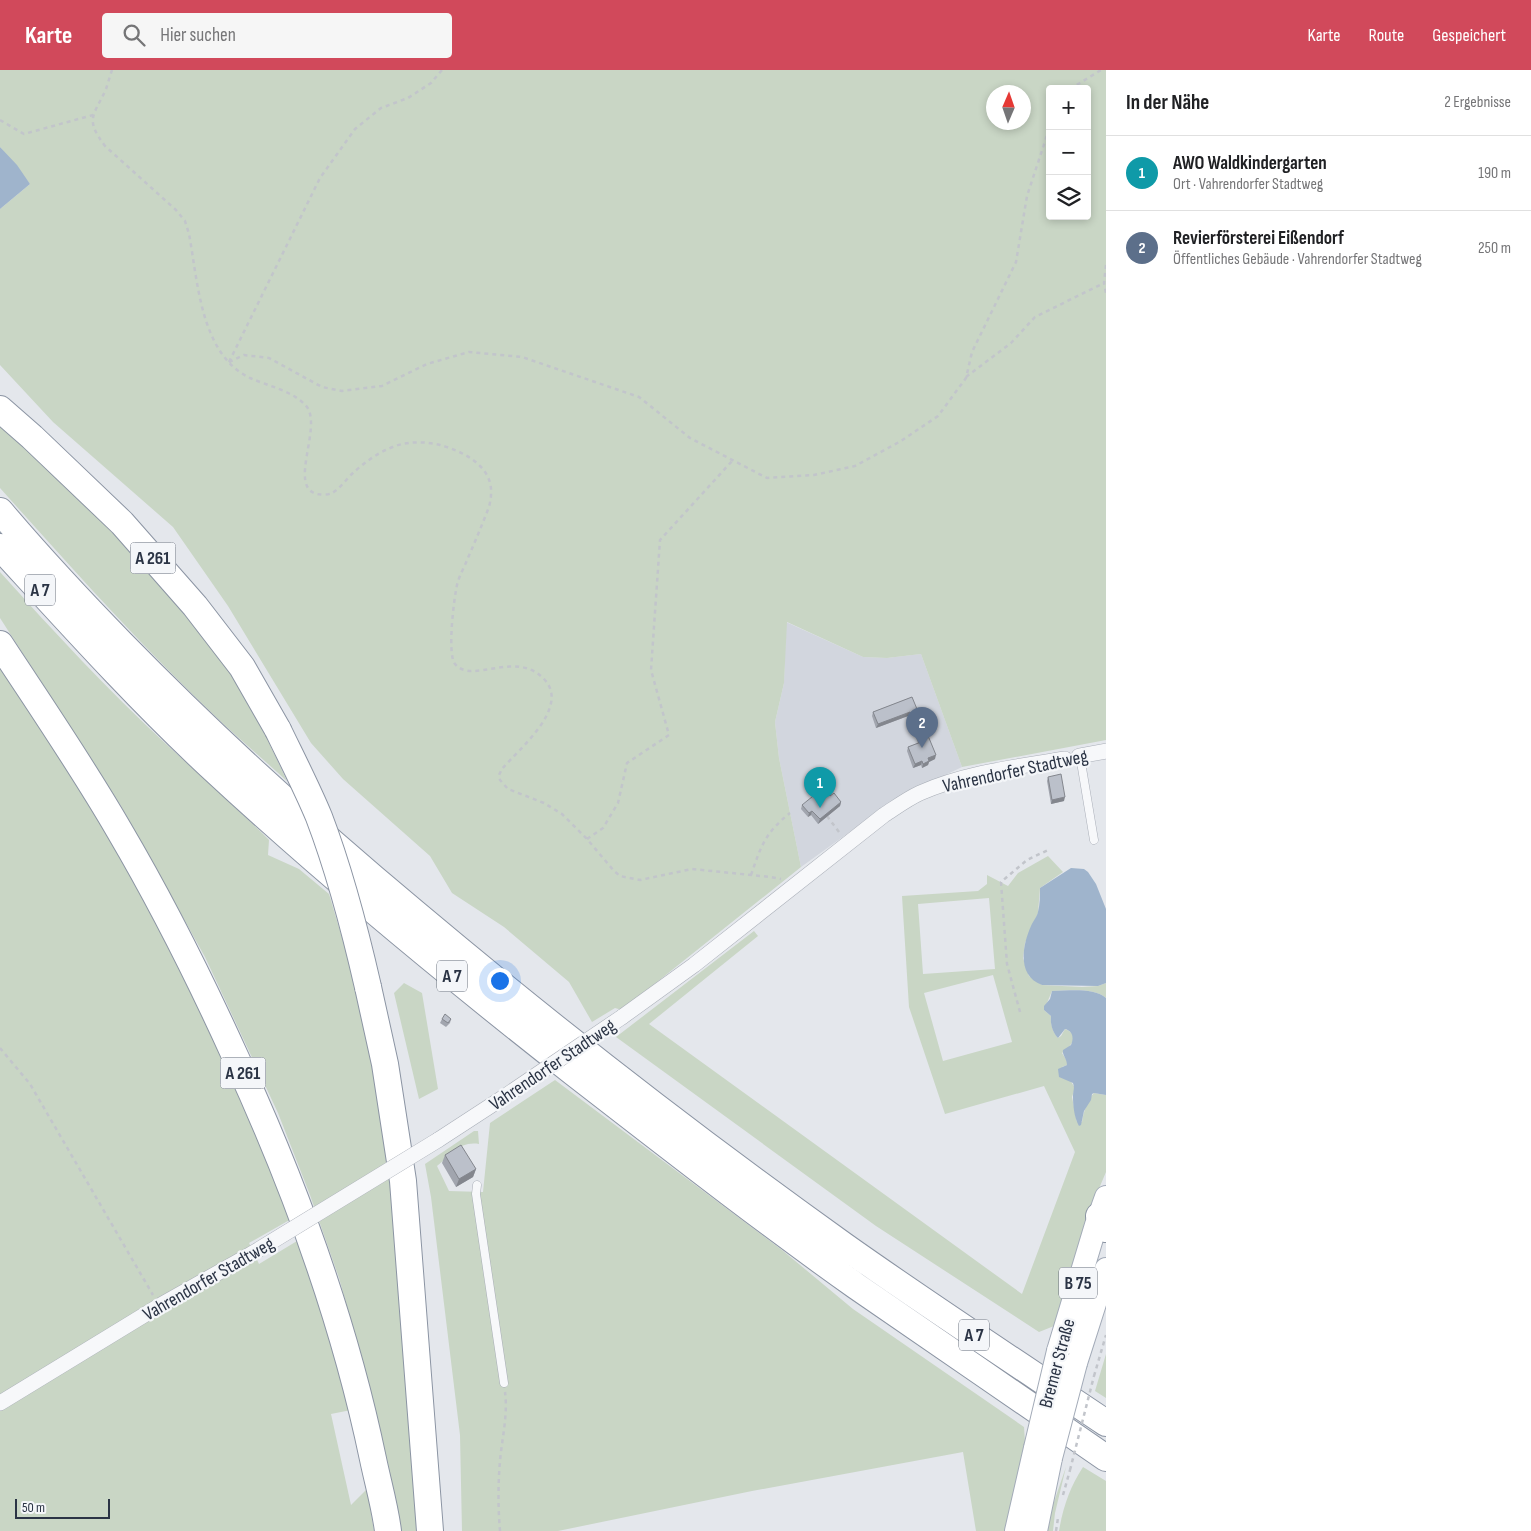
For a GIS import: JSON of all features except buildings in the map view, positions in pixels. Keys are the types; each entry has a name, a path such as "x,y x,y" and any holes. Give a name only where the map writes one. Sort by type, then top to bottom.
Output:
{"highway":[{"name":"A 261","path":"0,409 122,523 189,599 242,667 278,730 315,808 346,900 385,1064 403,1182 430,1531"},
{"name":"A 7","path":"0,511 90,610 210,731 359,866 487,974 648,1101 844,1246 1106,1423"},
{"name":"A 7","path":"0,547 79,634 208,765 468,990 626,1114 847,1279 1106,1458"},
{"name":"A 261","path":"0,644 88,779 153,889 208,996 254,1095 283,1165 331,1296 362,1407 388,1531"}],"main road":[{"name":"Bremer Straße","path":"1036,1531 1076,1363 1104,1214"},
{"name":"Bremer Straße","path":"1076,1363 1104,1277"},
{"name":"Bremer Straße","path":"1016,1531 1052,1459"}],"street":[{"name":"Vahrendorfer Stadtweg","path":"0,1403 159,1306 253,1253 438,1140 504,1097 622,1017 694,965 884,815 919,794 956,780 1106,751"}],"lane":[{"path":"1075,757 1094,840"},
{"path":"477,1185 476,1194 504,1383"}],"path":[{"path":"112,70 93,115 96,134 105,146 176,210 185,221 204,318 213,339 229,362 248,377 283,391 307,407 311,416 312,432 305,464 305,484 309,490 322,495 332,493 354,472 372,459 388,449 408,442 429,442 450,448 467,456 487,474 491,483 492,496 457,584 451,642 454,663 471,672 502,666 527,668 540,675 549,684 552,693 552,704 532,737 502,769 499,775 500,780 508,790 544,803 562,814 587,839 614,871 628,879 640,880 692,869 771,877 782,880 792,888"},
{"path":"229,362 320,178 343,145 355,129 381,108 408,98 431,83 442,70"},
{"path":"1076,85 1100,70"},
{"path":"0,120 24,134 93,115"},
{"path":"966,378 972,352 1016,262 1028,196 1049,130"},
{"path":"1106,265 1104,283 1106,293"},
{"path":"229,362 244,355 269,358 322,387 342,391 382,386 427,364 468,352 522,357 639,397 690,438 767,478 814,475 855,466 901,441 938,416 966,378 1011,343 1035,317 1104,283"},
{"path":"587,839 603,828 618,803 627,763 669,735 651,670 660,540 732,460"},
{"path":"751,875 761,845 775,826 790,813"},
{"path":"827,816 842,836"},
{"path":"1020,1012 1007,964 1001,882 1027,860 1048,850"},
{"path":"0,1048 30,1084 159,1306"},
{"path":"1061,1502 1052,1459 1076,1363 1106,1335"},
{"path":"500,1531 498,1508 500,1461 507,1407 504,1383"},
{"path":"1056,1531 1059,1512"}],"shaded area":[{"path":"786,622 863,657 887,658 921,654 962,767 910,792 880,810 801,867 779,758 775,722 784,683"}],"green space":[{"path":"0,70 1106,70 1106,740 962,767 921,654 887,658 863,657 787,622 784,683 775,722 779,758 801,867 622,1010 615,1008 592,1022 569,982 504,927 452,893 430,856 343,779 311,743 228,606 173,527 53,422 0,365 0,209 30,184 0,147"},
{"path":"0,423 157,574 245,692 287,781 225,725 160,662 0,488"},
{"path":"0,572 123,703 269,840 268,855 299,869 329,894 369,1028 395,1188 423,1531 398,1531 361,1356 339,1278 310,1195 278,1113 205,957 121,806 0,618"},
{"path":"0,658 66,759 199,992 293,1218 249,1243 259,1264 302,1238 351,1410 331,1414 351,1505 367,1489 374,1531 0,1531"},
{"path":"1048,856 1063,872 1040,888 1038,913 1025,943 1023,958 1029,976 1042,985 1082,987 1098,986 1106,983 1106,998 1087,991 1052,991 1044,1010 1051,1016 1052,1028 1058,1038 1065,1029 1073,1034 1073,1041 1062,1053 1067,1061 1067,1065 1062,1067 1075,1088 1072,1097 1077,1122 1082,1122 1086,1106 1094,1093 1106,1095 1106,1172 1092,1205 1054,1326 1039,1332 876,1226 616,1037 754,931 758,936 649,1024 1022,1294 1075,1152 1044,1086 945,1114 909,1007 902,896 978,891 987,884 987,875 1008,886 1018,873","holes":["989,898 995,969 923,974 918,904","993,975 1012,1042 943,1061 924,993"]},
{"path":"404,983 422,993 438,1089 419,1099 394,993"},
{"path":"555,1080 782,1250 853,1309 1024,1427 1025,1442 1007,1531 976,1531 963,1452 752,1491 558,1531 462,1531 460,1435 431,1197 425,1164 474,1131 478,1131 479,1144 461,1147 437,1166 449,1191 483,1192 490,1123"},
{"path":"1106,1354 1106,1398 1095,1391"},
{"path":"1066,1467 1055,1513 1053,1531 1044,1531"},
{"path":"1083,1467 1106,1481 1106,1531 1059,1531 1074,1482"}],"water":[{"path":"0,147 17,165 30,184 0,209"},
{"path":"1071,868 1084,869 1088,872 1096,884 1106,909 1106,983 1098,986 1042,985 1028,975 1025,968 1025,942 1037,916 1040,903 1040,888"},
{"path":"1052,991 1087,991 1106,998 1106,1095 1092,1094 1079,1126 1074,1111 1073,1083 1059,1077 1058,1069 1067,1065 1063,1050 1071,1045 1072,1035 1070,1031 1065,1029 1058,1038 1052,1028 1051,1016 1044,1010 1044,1006 1050,999"}],"place":[{"name":"Revierförsterei Eißendorf","path":"922,748"},
{"name":"AWO Waldkindergarten","path":"820,808"}]}
